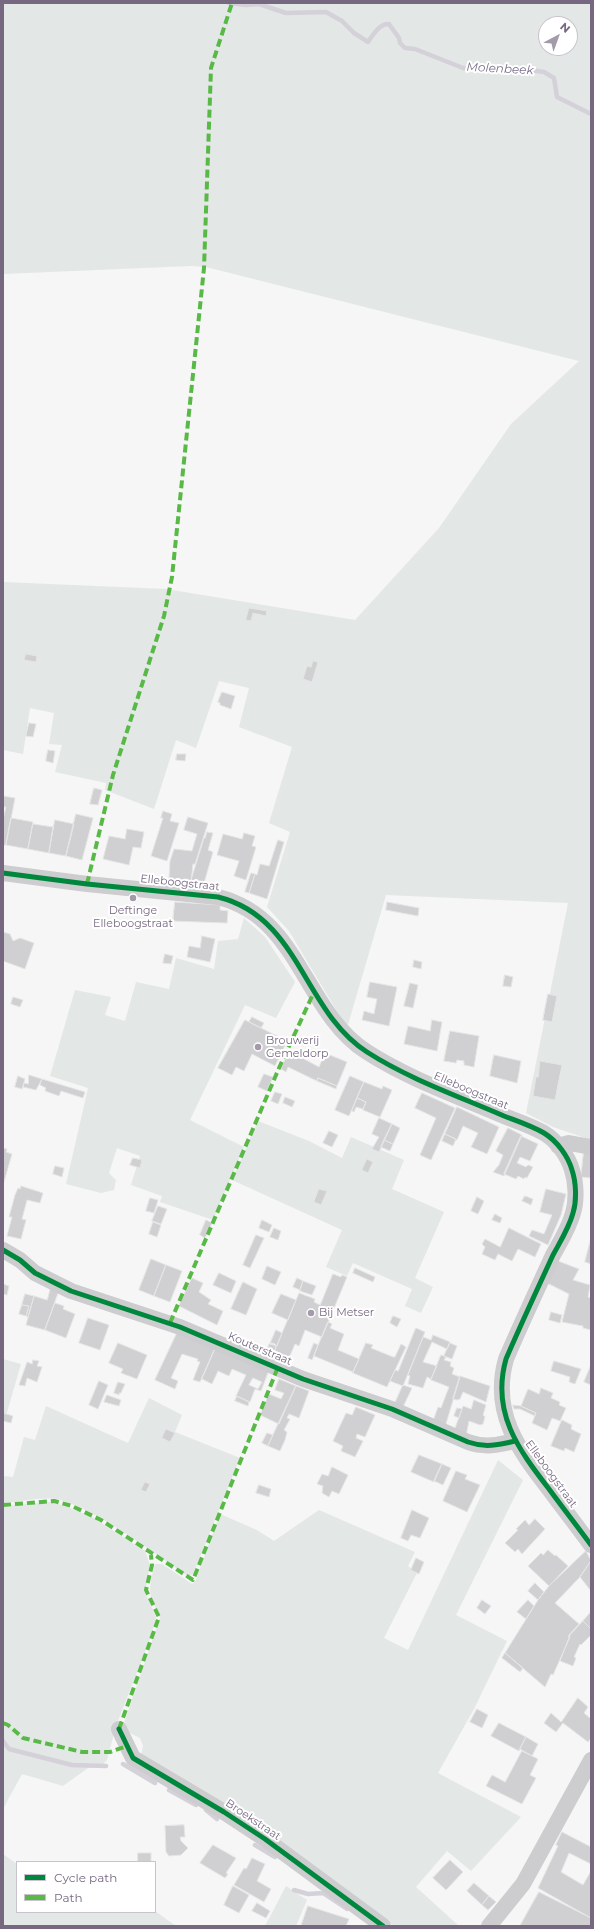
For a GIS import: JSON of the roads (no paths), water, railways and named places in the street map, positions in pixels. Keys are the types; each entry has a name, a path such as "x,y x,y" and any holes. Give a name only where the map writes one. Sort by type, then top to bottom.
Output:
{"street":[{"name":"Elleboogstraat","path":"3,873 87,884 218,897 230,900 246,907 266,922 283,940 322,1006 345,1035 362,1049 388,1066 544,1133 558,1146 565,1154 572,1170 575,1183 573,1213 517,1334 502,1376 503,1407 510,1430 528,1463 591,1545"},
{"path":"558,1146 569,1144 591,1147"},
{"name":"Kouterstraat","path":"3,1250 20,1260 35,1273 71,1291 180,1327 303,1378 392,1409 468,1442 480,1446 498,1446 515,1441"},
{"name":"Broekstraat","path":"119,1729 133,1758 230,1816 383,1926"},
{"path":"489,1926 523,1884 591,1760"}],"waterway":[{"name":"Molenbeek","path":"229,3 246,5 259,4 286,13 326,12 342,21 354,33 368,42 380,27 389,24 399,38 400,43 405,48 415,49 463,68 477,70 493,68 523,69 544,72 554,78 557,97 591,114"},
{"path":"3,1741 9,1749 72,1765 106,1766"},
{"path":"123,1764 155,1783"},
{"path":"169,1790 196,1805"},
{"path":"206,1810 217,1819"},
{"path":"255,1845 275,1857"},
{"path":"294,1890 308,1894 323,1893 347,1909"}],"place":[{"name":"Deftinge Elleboogstraat","path":"133,898"},
{"name":"Brouwerij Gemeldorp","path":"258,1047"},
{"name":"Bij Metser","path":"311,1313"}]}
